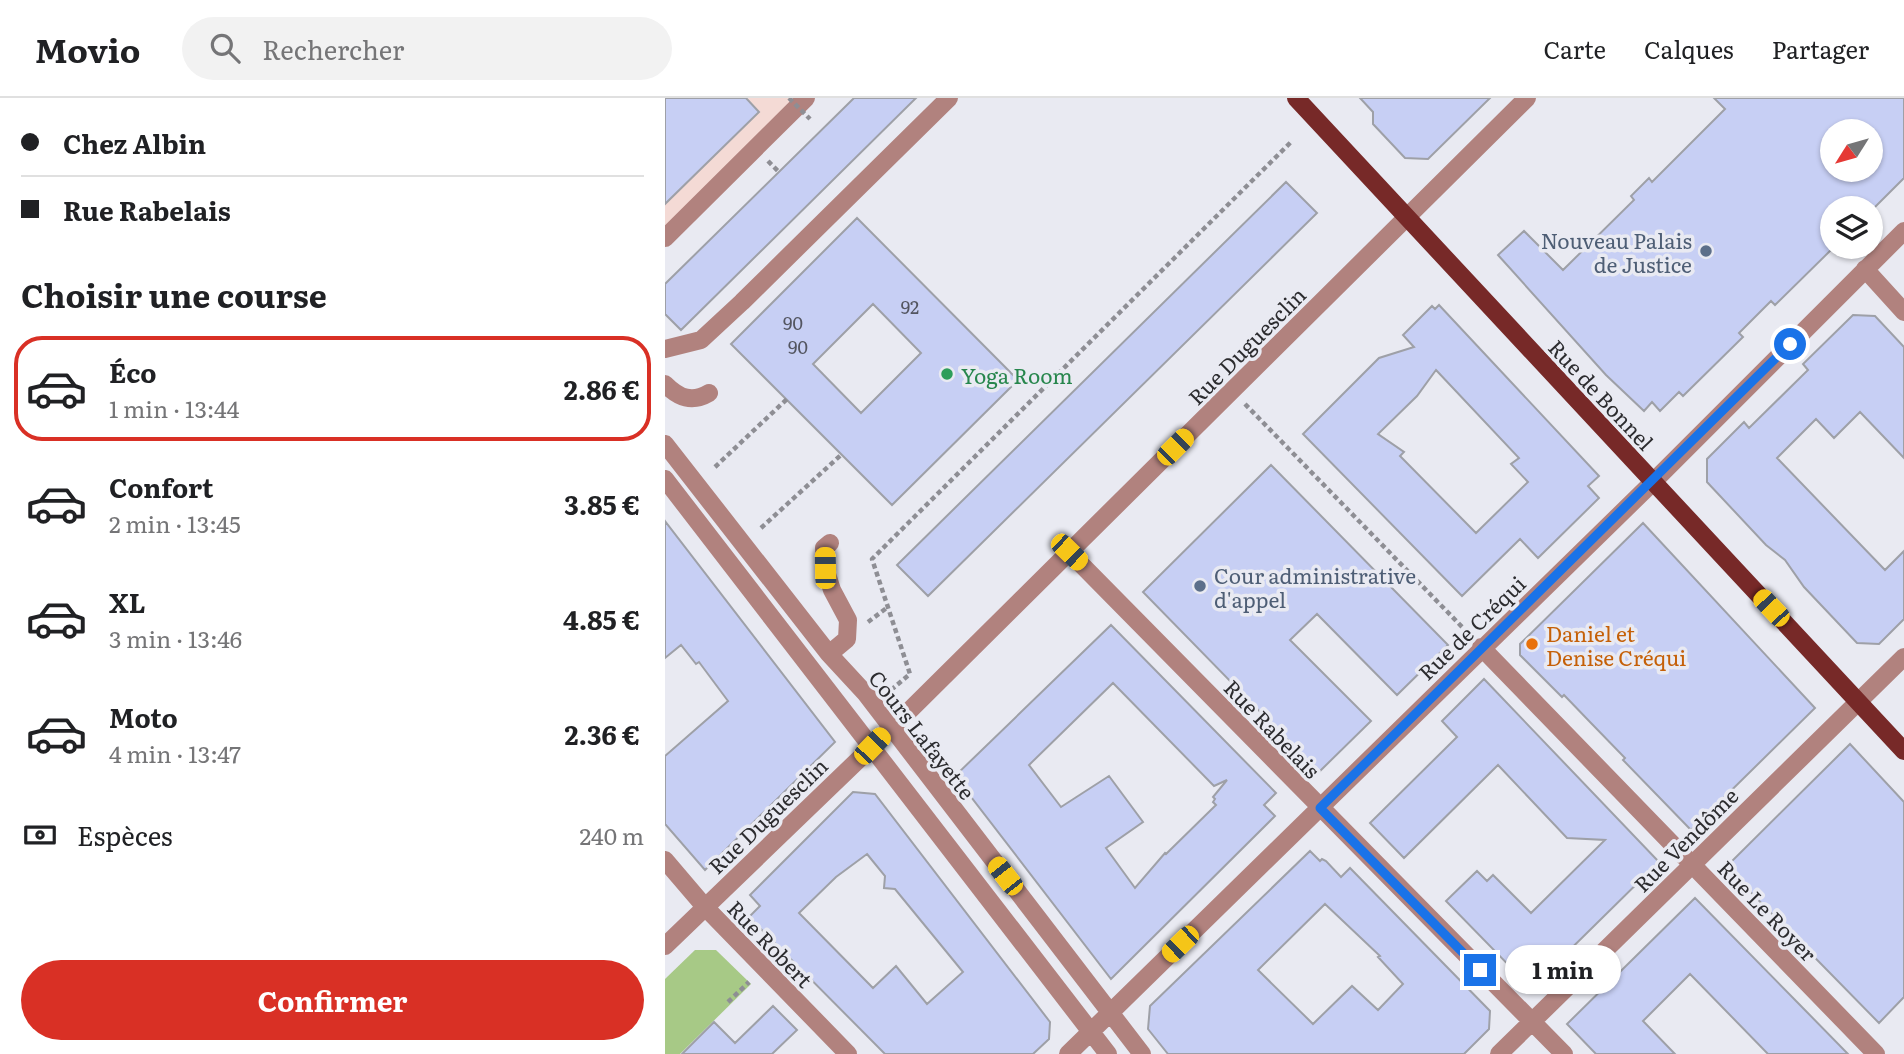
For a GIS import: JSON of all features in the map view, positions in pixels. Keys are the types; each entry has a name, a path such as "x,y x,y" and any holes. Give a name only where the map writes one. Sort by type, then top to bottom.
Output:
{"main road":[{"name":"Rue de Bonnel","path":"1296,98 1904,751"}],"street":[{"path":"665,238 806,98"},
{"path":"665,349 701,340 949,98"},
{"name":"Rue Duguesclin","path":"665,946 909,711 1527,98"},
{"name":"Rue de Créqui","path":"1068,1054 1481,647 1653,482 1904,231"},
{"path":"1865,269 1904,312"},
{"path":"665,384 685,398 700,399 709,393"},
{"name":"Cours Lafayette","path":"665,443 829,654 866,694 1142,1054"},
{"path":"665,480 1108,1054"},
{"path":"829,654 847,639 848,620 832,590 825,568 824,548 830,543"},
{"name":"Rue Rabelais","path":"1069,552 1564,1054"},
{"name":"Rue Le Royer","path":"1481,647 1876,1054"},
{"name":"Rue Vendôme","path":"1499,1054 1904,657"},
{"name":"Rue Robert","path":"665,860 705,907 848,1054"}],"path":[{"path":"789,98 810,119"},
{"path":"891,690 909,674 872,559 1292,141"},
{"path":"1232,390 1481,647"},
{"path":"715,467 787,399"},
{"path":"761,528 842,454"},
{"path":"728,1002 745,985"}],"shaded area":[{"path":"665,98 806,98 665,238"}],"green space":[{"path":"695,950 716,950 751,984 680,1054 665,1054 665,979"}],"building":[{"path":"665,98 746,98 759,112 665,204"},
{"path":"854,98 916,98 681,330 665,314 665,284"},
{"path":"1360,98 1490,98 1428,159 1405,158 1373,124 1373,112"},
{"name":"Nouveau Palais de Justice","path":"1714,98 1904,98 1904,178 1883,199 1883,196 1820,196 1822,259 1775,305 1771,301 1739,333 1743,337 1683,396 1679,392 1660,411 1652,402 1644,411 1606,375 1498,255 1524,231 1563,270 1634,200 1631,196 1649,178 1652,182 1725,109"},
{"path":"1286,182 1317,213 928,596 897,565"},
{"path":"857,218 1018,380 892,505 731,344","holes":["873,304 921,353 861,413 813,364"]},
{"path":"1439,305 1599,476 1588,486 1599,498 1538,558 1520,539 1462,596 1303,434 1379,358 1414,347 1403,335 1432,306 1435,309","holes":["1436,370 1519,458 1511,464 1528,482 1476,533 1400,456 1404,452 1378,434 1417,396"]},
{"path":"1853,315 1875,316 1904,347 1904,458 1860,412 1834,438 1816,419 1777,458 1885,570 1904,551 1904,619 1879,644 1857,643 1804,587 1785,560 1766,545 1707,482 1707,459 1744,422 1749,428 1808,370 1803,364"},
{"path":"1271,465 1448,645 1397,695 1317,614 1290,640 1371,721 1319,772 1143,592"},
{"path":"665,521 835,742 705,870 665,824 665,756 728,701 699,662 696,664 681,645 665,658"},
{"path":"1643,523 1815,708 1691,830 1564,695 1562,697 1520,655 1520,644"},
{"path":"1111,625 1276,793 1264,805 1275,816 1111,979 955,776","holes":["1113,683 1214,786 1227,780 1213,797 1216,805 1165,853 1135,888 1106,848 1143,822 1109,776 1061,807 1029,765"]},
{"path":"1484,679 1659,862 1531,988 1446,901 1477,871 1487,881 1493,875 1531,913 1605,840 1567,838 1498,765 1404,858 1370,823 1457,737 1442,721"},
{"path":"1850,744 1904,802 1904,997 1879,1023 1726,867"},
{"path":"853,792 875,794 1050,1022 1049,1039 1033,1054 885,1054 749,917 760,906 750,895","holes":["867,854 885,876 884,888 895,889 963,972 927,1004 896,966 873,988 799,913 836,877"]},
{"path":"1310,851 1320,861 1326,861 1341,877 1350,868 1490,1011 1489,1029 1464,1054 1168,1054 1148,1029 1150,1006","holes":["1325,904 1380,956 1378,957 1403,984 1378,1010 1352,986 1313,1024 1258,970"]},
{"path":"1695,898 1848,1054 1768,1054 1690,974 1643,1021 1675,1054 1596,1054 1567,1024"},
{"path":"773,1006 797,1030 772,1054 682,1054 714,1022 735,1043"}],"place":[{"name":"Nouveau Palais de Justice","path":"1706,251"},
{"name":"Yoga Room","path":"947,374"},
{"name":"Cour administrative d'appel","path":"1200,586"},
{"name":"Daniel et Denise Créqui","path":"1532,644"}],"route":[{"path":"1480,970 1320,808 1790,344"}]}
